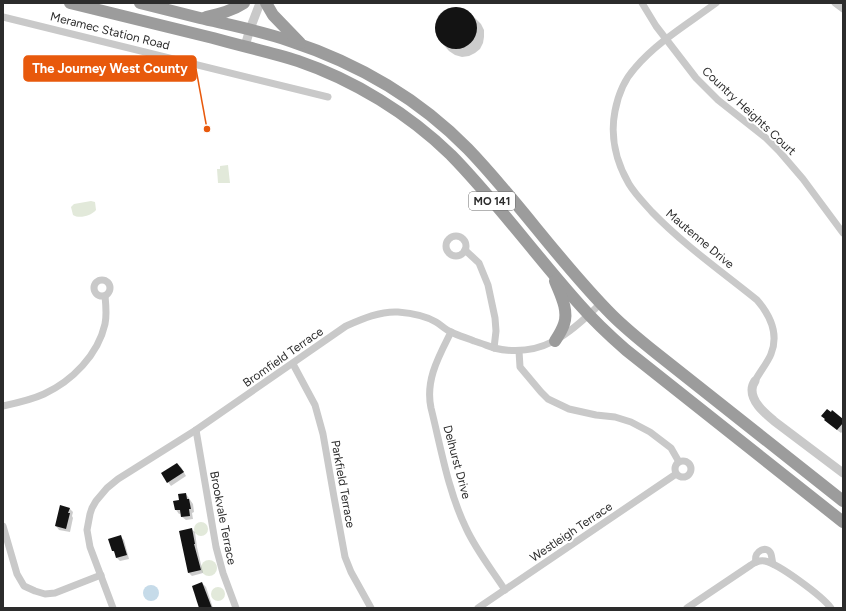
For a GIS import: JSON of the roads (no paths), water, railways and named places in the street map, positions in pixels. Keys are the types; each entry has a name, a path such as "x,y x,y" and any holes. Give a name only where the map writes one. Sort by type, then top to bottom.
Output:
{"highway":[{"name":"MO 141","path":"70,3 245,46 300,62 354,85 404,116 450,154 471,176 589,315 626,350 843,522"},
{"name":"MO 141","path":"140,3 250,29 302,45 349,64 406,97 446,129 488,170 578,278 627,329 843,501"},
{"path":"201,18 225,13 244,3"},
{"path":"266,3 273,15 302,45"},
{"path":"552,272 562,300 566,317 562,330 555,341"}],"street":[{"path":"250,29 254,3"},
{"path":"245,46 260,3"},
{"name":"Country Heights Court","path":"642,3 650,18 696,78 732,111 779,150 803,179 843,233"},
{"name":"Mautenne Drive","path":"716,3 666,40 634,68 617,101 613,134 615,150 620,167 629,186 642,201 670,231 757,300 764,308 773,327 774,344 771,355 754,381"},
{"path":"835,3 843,9"},
{"name":"Meramec Station Road","path":"3,17 328,97"},
{"path":"465,250 479,263 488,285 495,318 496,331 494,348"},
{"path":"3,406 29,400 56,388 83,365 94,350 102,334 106,313 105,296"},
{"name":"Bromfield Terrace","path":"113,608 90,547 87,530 90,514 96,501 107,488 118,479 196,430 346,326 379,314 397,312 413,314 435,322 451,332 494,348 519,351 531,350 555,341 565,335 601,303"},
{"name":"Delhurst Drive","path":"451,332 439,355 432,374 429,400 455,501 465,527 472,541 505,590"},
{"path":"519,351 520,367 548,398 569,410 615,417 631,422 650,432 671,448 679,462"},
{"name":"Parkfield Terrace","path":"293,364 315,405 323,434 345,557 351,572 371,608"},
{"path":"754,381 751,389 752,395 755,403 765,414 843,473"},
{"name":"Brookvale Terrace","path":"196,430 216,547 223,573 236,608"},
{"path":"684,461 691,466 691,471 688,476 683,478 677,476 676,474 674,468 677,463 684,461"},
{"name":"Westleigh Terrace","path":"478,608 676,474"},
{"path":"3,526 17,574 24,586 35,592 45,594 55,593 101,575"},
{"path":"756,562 755,558 757,553 762,550 768,550 771,554 773,564"},
{"path":"688,608 756,562 764,561 773,564 807,588 831,608"}],"water":[{"path":"148,585 154,585 159,590 157,599 154,601 148,601 143,596 143,590"}],"place":[{"name":"The Journey West County","path":"207,129"}]}
